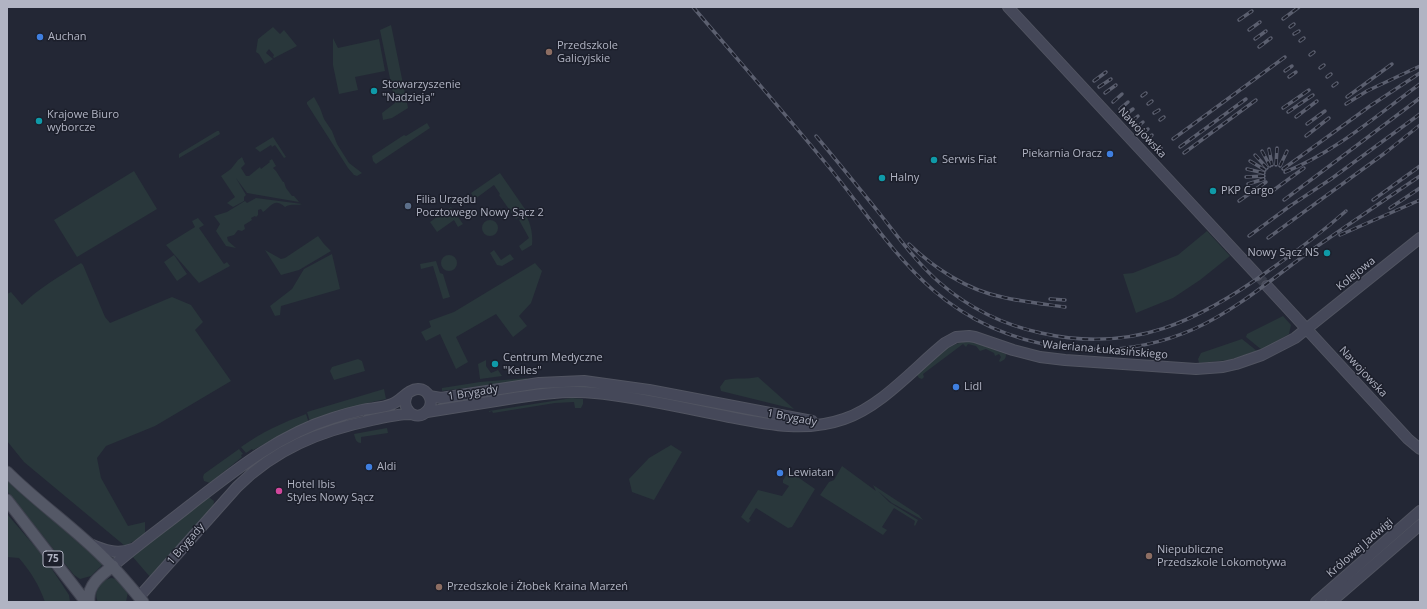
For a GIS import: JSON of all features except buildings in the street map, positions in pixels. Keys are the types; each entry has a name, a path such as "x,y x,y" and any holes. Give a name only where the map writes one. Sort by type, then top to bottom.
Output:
{"main road":[{"path":"7,472 25,490 90,544 113,566 139,600"},
{"name":"75","path":"7,500 86,602"},
{"path":"89,602 89,591 93,584 100,576 113,566"}],"street":[{"name":"Nawojowska","path":"1008,7 1258,275"},
{"name":"Kolejowa","path":"1307,329 1420,238"},
{"name":"Nawojowska","path":"1267,286 1408,439 1420,456"},
{"name":"Waleriana Łukasińskiego","path":"827,424 851,417 870,407 940,347 959,336 975,337 1013,350 1040,357 1065,360 1209,369 1236,364 1262,355 1291,340 1307,329"},
{"name":"1 Brygady","path":"429,396 441,398 539,383 584,381 649,390 792,419 827,424"},
{"path":"414,390 423,390 429,396 431,404 427,412 419,415 411,414 406,407 405,399 407,395 414,390"},
{"name":"1 Brygady","path":"427,412 529,396 562,392 584,392 618,396 772,425 812,427 827,424"},
{"name":"1 Brygady","path":"113,566 208,491 274,444 292,434 334,418 394,404 407,395"},
{"path":"709,413 711,402"},
{"name":"1 Brygady","path":"139,600 222,502 251,473 273,457 315,436 349,425 397,414 411,414"},
{"name":"Nawojowska","path":"1408,439 1420,449"},
{"path":"208,491 222,502"},
{"name":"Królowej Jadwigi","path":"1316,602 1420,511"},
{"name":"Królowej Jadwigi","path":"1331,602 1420,525"},
{"path":"90,544 108,551 122,552 136,548"}],"shaded area":[{"path":"391,25 408,108 392,118 383,120 382,113 395,103 380,30"},
{"path":"273,27 280,34 284,30 297,46 274,58 274,55 269,49 266,53 273,59 265,64 256,52 258,39"},
{"path":"333,38 338,48 379,39 385,71 355,77 358,90 339,94 333,65"},
{"path":"314,97 324,119 332,131 337,144 349,163 362,173 357,176 354,175 348,168 307,104 307,102"},
{"path":"427,123 430,128 376,164 373,161 372,156 404,135 406,136"},
{"path":"219,131 220,134 179,158 179,154"},
{"path":"273,137 286,157 284,158 275,145 272,147 271,145 260,152 255,148"},
{"path":"242,157 245,164 241,168 246,176 249,176 260,167 261,169 272,159 276,166 273,168 284,182 286,188 292,196 294,196 299,202 247,193 236,178 246,195 244,197 244,201 233,207 227,203 235,197 221,176 231,169"},
{"path":"134,171 157,209 77,257 54,220"},
{"path":"500,173 527,212 516,219 499,195 500,194 494,185 475,199 471,193"},
{"path":"256,198 302,204 289,205 285,207 281,204 275,203 263,212 261,209 258,210 258,215 251,218 252,220 244,225 245,229 242,231 238,230 234,235 227,237 228,241 236,248 226,246 216,231 220,224 214,216 227,212 245,201 247,203"},
{"path":"451,207 463,224 458,227 454,220 437,232 430,222"},
{"path":"526,216 531,230 532,245 522,251 519,246 529,238 519,220"},
{"path":"198,218 204,225 199,228 224,264 227,262 230,266 199,283 166,245 195,227 192,221"},
{"path":"487,220 493,220 498,225 496,234 493,236 487,236 482,231 482,225"},
{"path":"1207,231 1230,256 1200,280 1173,298 1136,313 1123,274 1133,273 1178,255"},
{"path":"318,236 331,251 299,270 281,275 265,250 281,259 285,258"},
{"path":"494,250 501,260 510,254 514,259 502,266 497,265 490,253"},
{"path":"332,254 340,289 281,306 280,315 275,316 270,306 292,289 304,269"},
{"path":"174,255 187,274 177,281 164,262"},
{"path":"446,255 452,255 457,260 455,269 452,271 446,271 441,266 441,260"},
{"path":"436,261 440,273 443,274 450,297 443,299 433,266 421,269 420,264"},
{"path":"81,263 105,317 110,323 172,297 191,305 203,322 195,330 231,381 155,426 106,446 97,458 101,478 128,526 145,522 145,535 125,546 24,462 7,441 7,294 11,292 22,305 43,288"},
{"path":"535,263 542,271 531,303 519,316 527,326 513,337 496,314 456,337 468,362 456,369 440,334 426,341 421,332 431,327 429,321 454,312"},
{"path":"1283,316 1291,325 1289,334 1262,350 1246,337 1247,334"},
{"path":"1242,339 1257,351 1229,360 1199,363 1198,359 1201,353"},
{"path":"963,342 974,342 1006,354 1006,357 1000,362 1001,357 999,354 995,356 994,353 986,349 980,351 976,346 968,344 966,347 963,344 923,374 924,377 922,379 919,378 917,375 940,354 951,346"},
{"path":"358,359 362,361 365,371 334,380 330,371 332,367"},
{"path":"486,360 486,366 491,373 498,370 502,376 480,379 478,364"},
{"path":"758,377 794,409 721,391 720,387 725,380"},
{"path":"527,378 526,380 442,391 442,388 480,382"},
{"path":"384,389 386,399 363,404 310,422 307,412"},
{"path":"572,398 583,399 581,408 575,408 574,402 555,403 493,413 492,411 489,412 489,411"},
{"path":"306,414 309,423 246,453 241,447 272,428"},
{"path":"387,428 388,433 361,437 361,443 355,439 354,434"},
{"path":"671,445 682,452 654,500 632,492 629,479 649,458"},
{"path":"239,449 243,454 241,455 242,457 210,483 204,481 204,474"},
{"path":"842,466 876,491 873,485 919,515 923,520 892,503 878,491 889,502 918,520 915,526 915,521 894,508 882,527 887,530 883,535 820,495 829,482 834,480"},
{"path":"789,471 815,489 792,527 788,528 756,508 749,519 751,520 748,523 741,517 758,490 782,496 789,486 783,483 783,480"},
{"path":"7,478 103,564 91,576 80,579 74,575 7,491"},
{"path":"207,498 214,501 213,508 151,578 132,556"},
{"path":"7,514 44,557 69,595 70,602 45,602 34,579 19,558 7,557"},
{"path":"111,578 117,579 128,592 126,602 98,602 96,594 98,587 103,581"}],"tunnel":[{"path":"1257,275 1267,286"}],"railway":[{"path":"693,7 795,126 891,246 933,290 961,311 992,327 1024,339 1058,347 1092,349 1127,348 1161,341 1194,329 1239,303 1309,252 1420,176"},
{"path":"1283,19 1299,7"},
{"path":"1239,20 1252,11"},
{"path":"1249,30 1260,22"},
{"path":"1290,27 1294,24"},
{"path":"1255,39 1266,31"},
{"path":"1294,34 1299,31"},
{"path":"1259,47 1271,38"},
{"path":"1300,41 1304,38"},
{"path":"1310,55 1314,52"},
{"path":"1173,139 1285,57"},
{"path":"1347,97 1392,64"},
{"path":"1320,68 1324,65"},
{"path":"1285,71 1292,66"},
{"path":"1346,104 1367,91 1420,66"},
{"path":"1094,81 1106,72"},
{"path":"1289,77 1296,72"},
{"path":"1283,169 1370,106 1420,73"},
{"path":"1327,77 1331,74"},
{"path":"1099,87 1111,79"},
{"path":"1333,86 1337,83"},
{"path":"1285,172 1321,155 1338,144 1420,84"},
{"path":"1105,93 1116,85"},
{"path":"1283,108 1309,90"},
{"path":"1142,96 1146,93"},
{"path":"1113,102 1122,94"},
{"path":"1288,112 1313,95"},
{"path":"1284,200 1420,98"},
{"path":"1180,147 1246,99"},
{"path":"1184,153 1256,100"},
{"path":"1148,104 1152,101"},
{"path":"1296,117 1317,101"},
{"path":"1120,109 1128,102"},
{"path":"1125,115 1133,109"},
{"path":"1154,113 1159,110"},
{"path":"1307,124 1325,111"},
{"path":"1249,236 1290,206 1331,179 1420,114"},
{"path":"1132,121 1138,116"},
{"path":"1160,120 1164,117"},
{"path":"1306,136 1329,118"},
{"path":"1137,127 1143,122"},
{"path":"1268,238 1385,153 1420,125"},
{"path":"1142,133 1148,129"},
{"path":"1148,139 1152,135"},
{"path":"816,136 916,259 951,292 975,308 1000,320 1027,330 1074,338 1106,339 1135,336 1164,328 1191,318 1244,288 1300,248 1346,211"},
{"path":"1276,165 1277,148"},
{"path":"1269,149 1272,165"},
{"path":"1262,151 1270,166"},
{"path":"1280,166 1287,151"},
{"path":"1255,155 1267,168"},
{"path":"1250,161 1265,170"},
{"path":"1373,200 1420,166"},
{"path":"1271,192 1304,168"},
{"path":"1247,169 1264,173"},
{"path":"1246,177 1264,176"},
{"path":"1248,184 1264,179"},
{"path":"1239,201 1266,182"},
{"path":"1390,208 1420,188"},
{"path":"1340,235 1420,200"},
{"path":"909,244 940,269 976,289 1010,299 1065,307"},
{"path":"1050,299 1065,300"}],"place":[{"name":"Auchan","path":"40,37"},
{"name":"Przedszkole Galicyjskie","path":"549,52"},
{"name":"Stowarzyszenie \"Nadzieja\"","path":"374,91"},
{"name":"Krajowe Biuro wyborcze","path":"39,121"},
{"name":"Piekarnia Oracz","path":"1110,154"},
{"name":"Serwis Fiat","path":"934,160"},
{"name":"Halny","path":"882,178"},
{"name":"PKP Cargo","path":"1213,191"},
{"name":"Filia Urzędu Pocztowego Nowy Sącz 2","path":"408,206"},
{"name":"Nowy Sącz NS","path":"1327,253"},
{"name":"Centrum Medyczne \"Kelles\"","path":"495,364"},
{"name":"Lidl","path":"956,387"},
{"name":"Aldi","path":"369,467"},
{"name":"Lewiatan","path":"780,473"},
{"name":"Hotel Ibis Styles Nowy Sącz","path":"279,491"},
{"name":"Niepubliczne Przedszkole Lokomotywa","path":"1149,556"},
{"name":"Przedszkole i Żłobek Kraina Marzeń","path":"439,587"}]}
